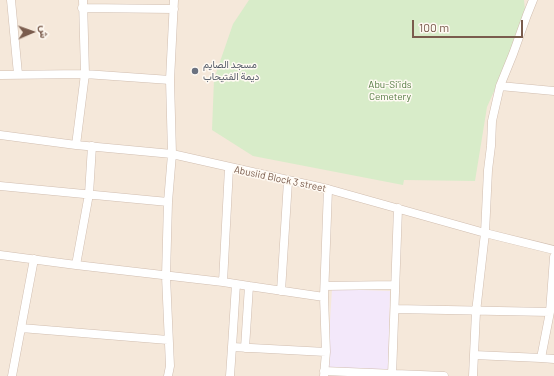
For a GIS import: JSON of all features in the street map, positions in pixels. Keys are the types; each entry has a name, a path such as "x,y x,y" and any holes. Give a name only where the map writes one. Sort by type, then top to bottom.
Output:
{"street":[{"path":"12,0 18,74"},
{"path":"168,376 170,366 166,276 168,202 172,154 170,80 174,0"},
{"path":"473,376 476,312 485,233 492,121 500,86 533,0"},
{"path":"76,145 85,74 83,4 174,9"},
{"path":"0,75 85,74 170,80"},
{"path":"500,86 554,91"},
{"name":"Abusiid Block 3 street","path":"0,135 76,145 172,154 328,189 485,233 554,250"},
{"path":"76,265 89,194 92,146"},
{"path":"223,282 229,168"},
{"path":"281,291 288,181"},
{"path":"0,186 168,202"},
{"path":"328,189 324,297 326,352 324,374 444,376"},
{"path":"392,375 398,208"},
{"path":"0,255 223,282 324,297"},
{"path":"541,358 550,312 554,257"},
{"path":"12,376 34,259"},
{"path":"230,376 236,284"},
{"path":"325,286 395,285"},
{"path":"245,348 249,286"},
{"path":"394,309 476,312 550,312"},
{"path":"21,328 168,340"},
{"path":"232,347 326,352"},
{"path":"474,355 554,359"}],"shaded area":[{"path":"0,0 554,0 554,376 0,376"},
{"path":"332,289 390,291 388,370 327,369"}],"green space":[{"name":"Abu-Si'ids Cemetery","path":"249,0 524,0 526,20 487,107 475,181 404,180 403,185 253,156 212,130 214,79 233,24"}],"place":[{"name":"مسجد الصايم ديمة الفتيحاب","path":"195,71"}]}
